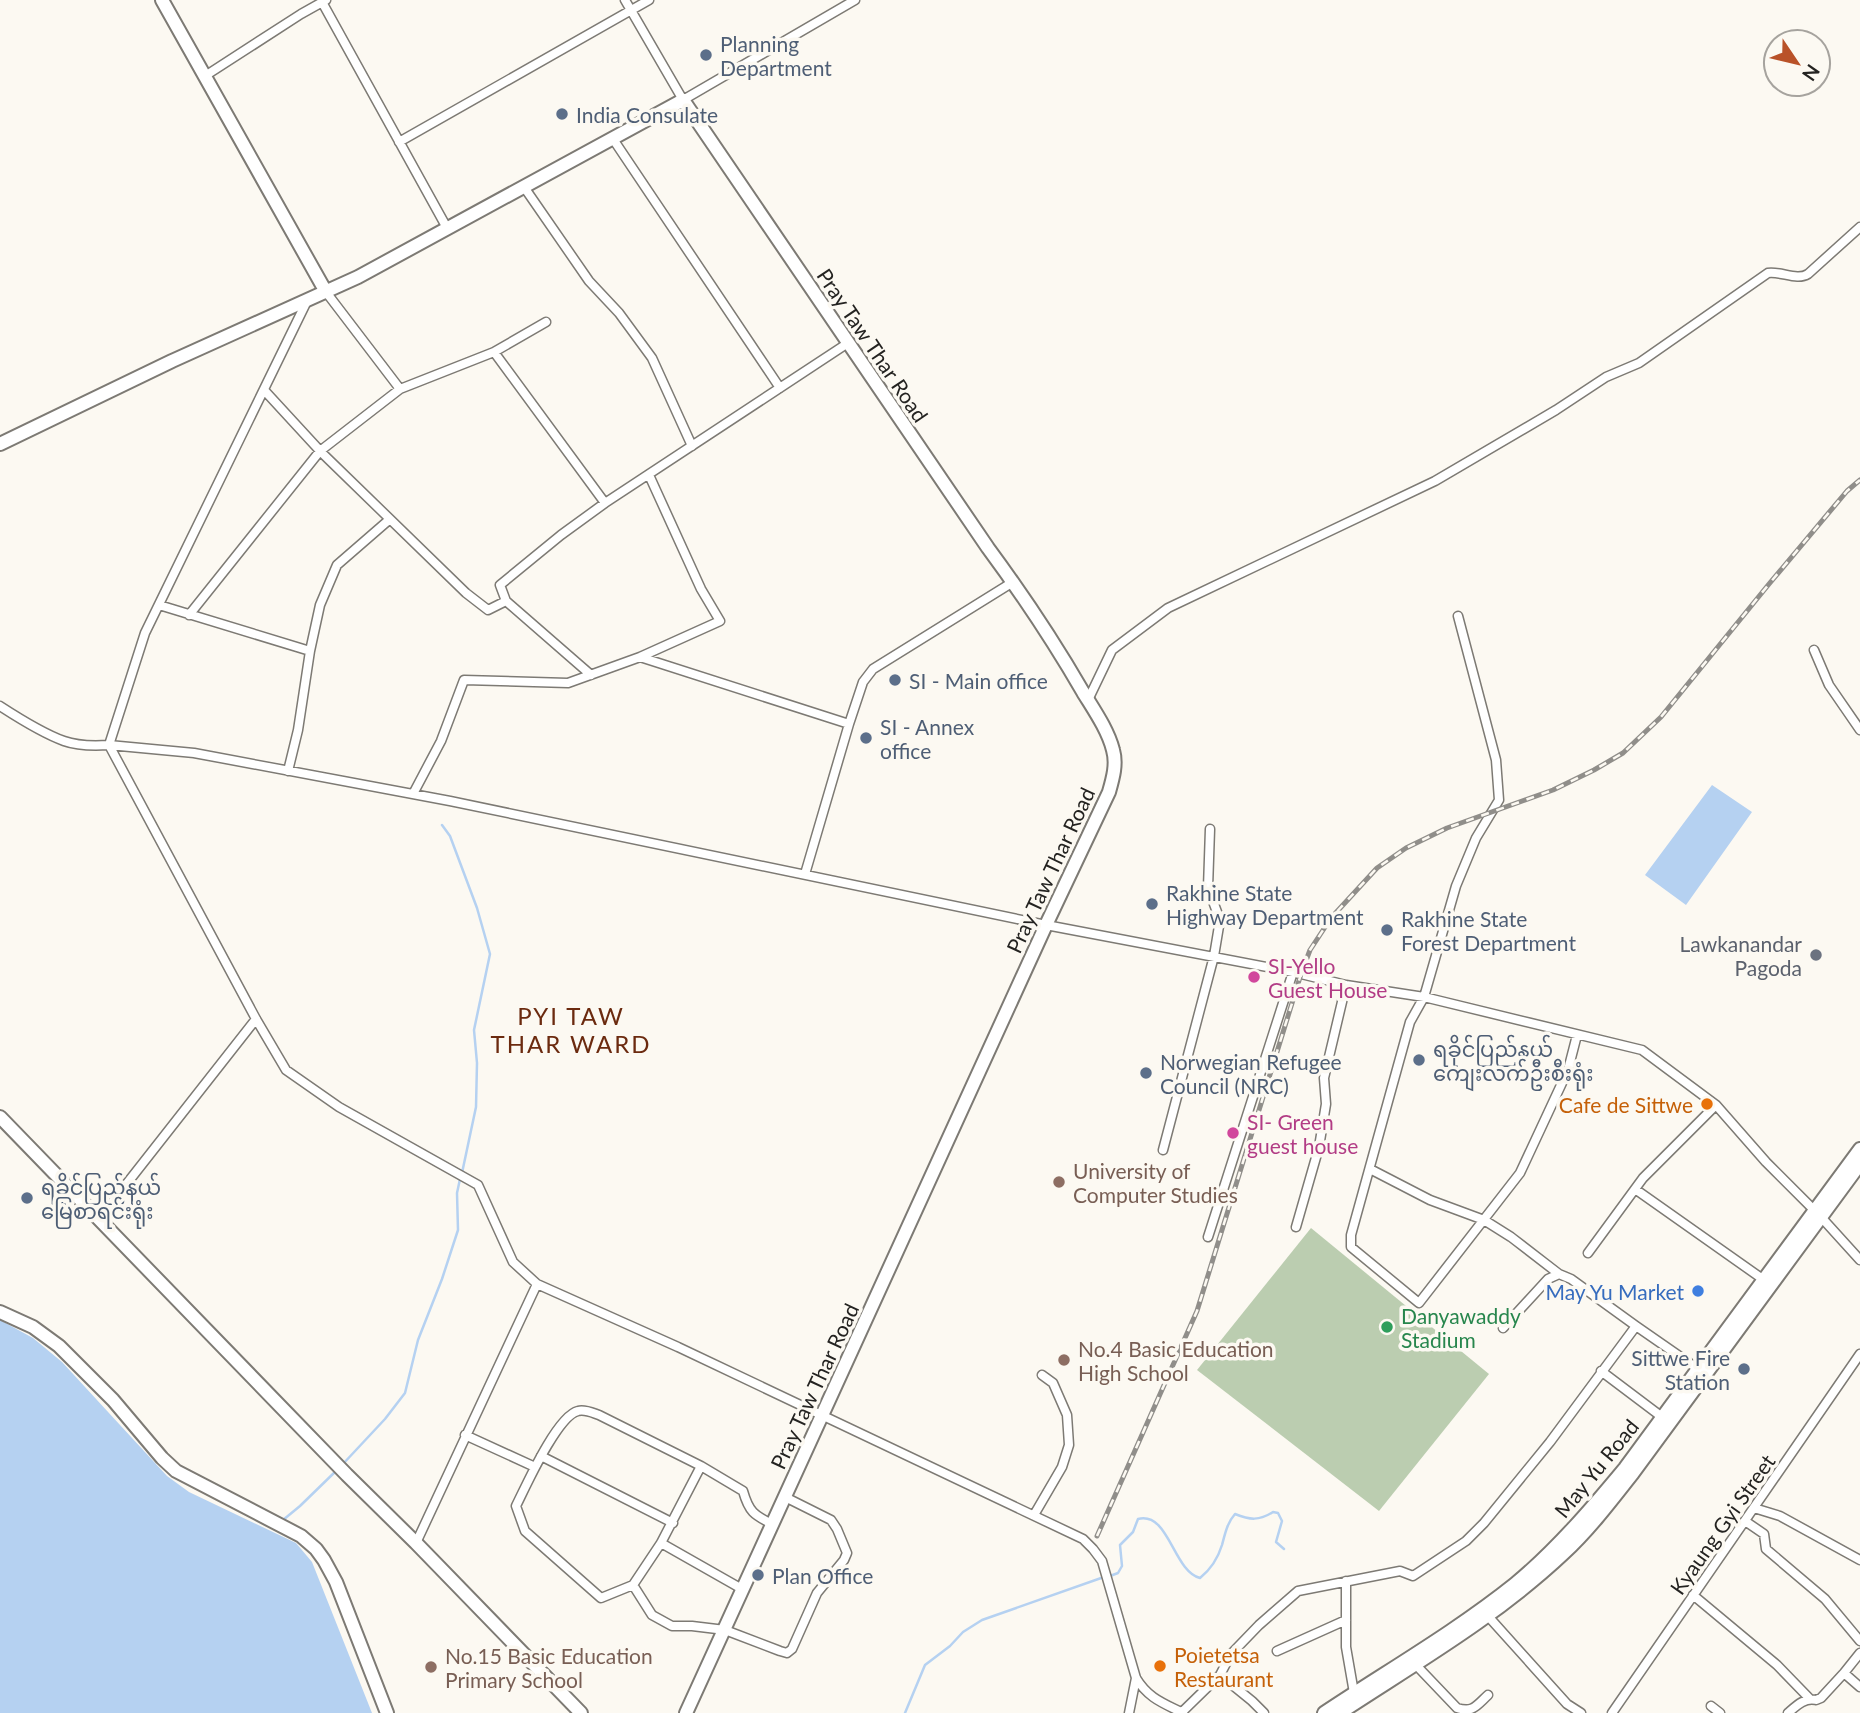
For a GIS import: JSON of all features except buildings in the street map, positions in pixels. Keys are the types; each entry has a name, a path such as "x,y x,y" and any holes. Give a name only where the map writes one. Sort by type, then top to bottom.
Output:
{"street":[{"path":"162,0 326,292 400,389"},
{"path":"625,0 683,100"},
{"path":"399,142 649,0"},
{"path":"0,443 358,277 683,100 855,0"},
{"path":"205,76 324,1 447,229"},
{"name":"Pray Taw Thar Road","path":"683,100 1060,652 1110,740 1115,767 1109,792 686,1713"},
{"path":"612,139 780,388"},
{"path":"524,187 589,281 620,313 652,358 692,446"},
{"path":"1088,700 1112,650 1168,608 1435,481 1556,410 1606,377 1639,363 1768,273 1803,277 1860,227"},
{"path":"307,301 145,633 109,745 286,1070 339,1107 478,1185 513,1262 537,1284 678,1347 1083,1539 1099,1555 1105,1570 1136,1678 1143,1690 1152,1697 1183,1713 1220,1675 1231,1654 1298,1591 1400,1571 1413,1576 1465,1541 1484,1523 1550,1442 1636,1326"},
{"path":"189,615 320,451 400,389 494,352 547,321"},
{"path":"591,675 506,601 500,585 605,503 848,343"},
{"path":"494,352 605,503"},
{"path":"264,390 320,451 466,593 488,610 506,601"},
{"path":"413,794 442,741 464,680 568,683 640,657 720,621 701,589 649,475"},
{"path":"288,771 320,604 337,565 390,519"},
{"path":"805,874 863,682 873,669 1013,582"},
{"path":"159,606 310,651"},
{"path":"1458,616 1496,760 1499,800 1476,838 1456,886 1424,997 1410,1021 1351,1236 1351,1247 1419,1303 1520,1173 1568,1070 1577,1035"},
{"path":"1814,650 1829,685 1860,730"},
{"path":"640,657 849,723"},
{"path":"0,706 65,741 91,746 109,745 194,753 413,794 1046,925 1214,956 1346,985 1424,997 1642,1050 1716,1105 1766,1162 1860,1260"},
{"path":"1163,1150 1214,956 1220,920 1208,888 1210,829"},
{"path":"1208,1237 1293,972"},
{"path":"1296,1227 1319,1147 1326,1104 1324,1077 1346,985"},
{"path":"99,1219 256,1019"},
{"path":"1588,1253 1643,1178 1716,1105"},
{"path":"0,1116 581,1713"},
{"name":"May Yu Road","path":"1340,1713 1521,1591 1564,1553 1603,1511 1818,1214 1860,1149"},
{"name":"May Yu Road","path":"1324,1713 1515,1584 1557,1545 1625,1468 1763,1280 1860,1164"},
{"path":"1370,1169 1430,1200 1484,1220 1698,1369"},
{"path":"1635,1189 1763,1280"},
{"path":"1503,1328 1548,1279 1559,1274"},
{"path":"416,1543 537,1284"},
{"path":"0,1312 33,1327 59,1346 113,1400 176,1471 300,1536 316,1549 336,1582 387,1713"},
{"name":"Kyaung Gyi Street","path":"1612,1713 1860,1354"},
{"path":"1601,1371 1662,1417"},
{"path":"1034,1515 1062,1467 1069,1445 1066,1415 1053,1383 1042,1375"},
{"path":"701,1466 673,1523 633,1585 601,1598 525,1531 516,1506 541,1456 565,1420 575,1411 584,1410 701,1466 743,1492 748,1507 757,1517 772,1524"},
{"path":"465,1435 535,1467"},
{"path":"541,1456 673,1523"},
{"path":"633,1585 652,1615 672,1626 725,1630 787,1653 792,1648 817,1593 847,1553 831,1520 785,1497"},
{"path":"1754,1508 1780,1516 1860,1558"},
{"path":"1745,1521 1764,1534 1766,1549 1825,1599 1860,1641"},
{"path":"661,1543 742,1589"},
{"path":"1346,1581 1346,1647 1354,1693"},
{"path":"1693,1595 1777,1665 1810,1698 1821,1698 1860,1653"},
{"path":"1487,1615 1567,1704 1581,1713"},
{"path":"1277,1651 1346,1620"},
{"path":"1415,1664 1457,1708 1472,1710 1488,1695"},
{"path":"1844,1673 1860,1687"},
{"path":"1220,1675 1264,1713"},
{"path":"1129,1713 1136,1678"},
{"path":"1788,1713 1810,1698"},
{"path":"1711,1706 1720,1713"}],"green space":[{"path":"1311,1228 1489,1374 1379,1511 1197,1370"}],"water":[{"path":"1712,785 1752,812 1686,905 1645,875"},
{"path":"0,1320 33,1338 62,1362 167,1476 189,1492 296,1543 312,1562 372,1713 0,1713"}],"waterway":[{"path":"442,825 450,836 477,908 490,954 474,1030 477,1063 476,1107 462,1173"},
{"path":"342,1465 405,1393 418,1340 458,1230 457,1193 460,1179"},
{"path":"283,1520 337,1470"},
{"path":"1110,1576 1118,1573 1122,1566 1120,1545 1133,1532 1138,1519 1148,1519 1157,1524 1183,1565 1200,1578 1216,1559 1228,1525 1235,1514 1254,1519 1273,1512 1278,1513 1282,1521 1276,1542 1284,1549"},
{"path":"905,1713 925,1665 963,1632 982,1620 1104,1577"}],"railway":[{"path":"1097,1536 1197,1311 1301,974 1310,950 1331,918 1377,868 1406,848 1447,828 1553,790 1623,753 1661,717 1847,491 1860,480"}],"place":[{"name":"Planning Department","path":"706,55"},
{"name":"India Consulate","path":"562,114"},
{"name":"SI - Main office","path":"895,680"},
{"name":"SI - Annex office","path":"866,738"},
{"name":"Rakhine State Highway Department","path":"1152,904"},
{"name":"Rakhine State Forest Department","path":"1387,930"},
{"name":"Lawkanandar Pagoda","path":"1816,955"},
{"name":"SI-Yello Guest House","path":"1254,977"},
{"name":"ရခိုင်ပြည်နယ် ကျေးလက်ဦးစီးရုံး","path":"1419,1060"},
{"name":"Norwegian Refugee Council (NRC)","path":"1146,1073"},
{"name":"Cafe de Sittwe","path":"1707,1104"},
{"name":"SI- Green guest house","path":"1233,1133"},
{"name":"University of Computer Studies","path":"1059,1182"},
{"name":"ရခိုင်ပြည်နယ် မြေစာရင်းရုံး","path":"27,1198"},
{"name":"May Yu Market","path":"1698,1291"},
{"name":"Danyawaddy Stadium","path":"1387,1327"},
{"name":"No.4 Basic Education High School","path":"1064,1360"},
{"name":"Sittwe Fire Station","path":"1744,1369"},
{"name":"Plan Office","path":"758,1575"},
{"name":"Poietetsa Restaurant","path":"1160,1666"},
{"name":"No.15 Basic Education Primary School","path":"431,1667"}],"district":[{"name":"PYI TAW THAR WARD","path":"571,1029"}]}
